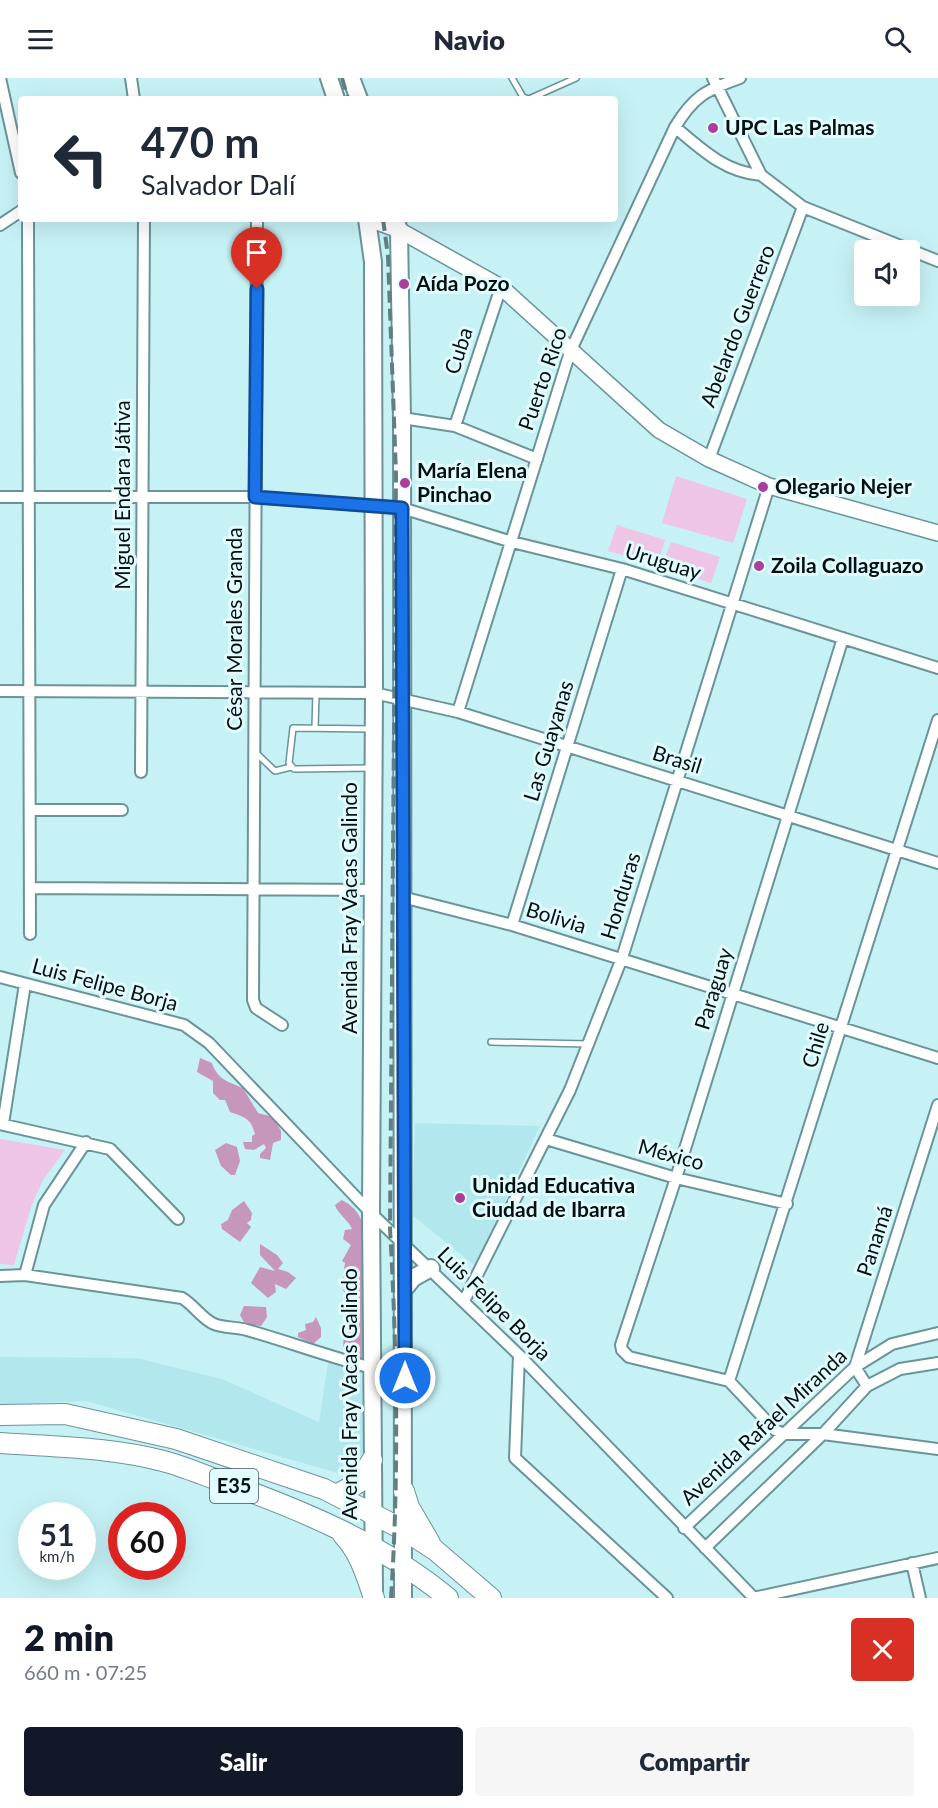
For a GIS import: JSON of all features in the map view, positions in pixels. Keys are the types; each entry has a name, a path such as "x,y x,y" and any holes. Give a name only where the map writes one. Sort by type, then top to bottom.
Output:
{"highway":[{"name":"E35","path":"0,1415 65,1414 176,1438 336,1496 404,1530 435,1550 491,1598"},
{"name":"E35","path":"0,1443 99,1450 162,1461 265,1497 337,1529 404,1564 443,1597"},
{"path":"336,1496 358,1483 372,1460"},
{"path":"404,1491 408,1507 435,1550"},
{"path":"337,1529 355,1549 374,1598"}],"main road":[{"path":"329,78 335,96"},
{"path":"351,78 357,96"},
{"name":"Avenida Fray Vacas Galindo","path":"368,222 373,262 374,729 371,1213 374,1598"},
{"path":"397,225 402,418 404,1598"},
{"path":"405,1288 413,1278 431,1268"}],"street":[{"path":"0,78 18,159"},
{"path":"131,78 134,96"},
{"name":"Puerto Rico","path":"458,712 570,352 675,127 688,105 715,82 740,78"},
{"path":"715,82 761,174 803,207 938,261"},
{"path":"675,127 700,148 737,172 761,174"},
{"name":"Abelardo Guerrero","path":"709,459 803,207"},
{"path":"0,225 18,213"},
{"path":"28,222 30,934"},
{"name":"Miguel Endara Játiva","path":"141,772 144,222"},
{"name":"César Morales Granda","path":"257,222 253,1000 256,1008 282,1026"},
{"path":"397,225 501,287 570,352 659,430 709,459 769,486 938,533"},
{"name":"Cuba","path":"455,426 501,287"},
{"path":"402,418 455,426 537,459"},
{"name":"Honduras","path":"464,1301 570,1090 622,958 769,486"},
{"name":"Uruguay","path":"0,497 255,497 373,504 402,508 512,542 622,569 938,668"},
{"name":"Las Guayanas","path":"512,925 622,569"},
{"name":"Paraguay","path":"729,1382 629,1357 622,1350 621,1345 676,1178 843,638"},
{"name":"Brasil","path":"0,691 374,693 458,712 938,863"},
{"name":"Chile","path":"729,1382 938,720"},
{"path":"30,810 122,810"},
{"path":"30,888 372,890"},
{"name":"Bolivia","path":"402,897 512,925 622,958 938,1058"},
{"name":"Luis Felipe Borja","path":"0,977 184,1025 209,1043 371,1213 405,1243 519,1355 753,1598"},
{"path":"25,984 1,1124 110,1149 178,1220"},
{"name":"Panamá","path":"855,1367 938,1105"},
{"name":"México","path":"546,1138 676,1178 787,1204"},
{"path":"25,1275 44,1205 86,1142"},
{"path":"0,1276 25,1275 182,1298 195,1305 204,1318 214,1324 245,1330 324,1356 372,1368"},
{"name":"Avenida Rafael Miranda","path":"684,1528 855,1367 892,1344 938,1333"},
{"path":"519,1355 515,1458 667,1598"},
{"name":"Avenida Rafael Miranda","path":"705,1548 823,1434 867,1386 900,1369 938,1363"},
{"path":"855,1367 867,1386"},
{"path":"729,1382 775,1430 784,1434 823,1434 938,1449"},
{"path":"753,1598 938,1558"},
{"path":"912,1563 920,1598"}],"lane":[{"path":"512,78 522,96"},
{"path":"536,96 576,78"},
{"path":"315,728 316,692"},
{"path":"291,767 293,728 374,729"},
{"path":"253,750 266,765 275,771 291,767 294,769 373,768"},
{"path":"491,1042 588,1044"}],"shaded area":[{"path":"676,476 747,499 733,543 662,523"},
{"path":"617,525 665,540 657,565 608,551"},
{"path":"671,542 720,557 711,583 662,567"},
{"path":"200,1058 212,1063 217,1073 224,1079 243,1088 258,1113 273,1117 281,1131 281,1140 273,1143 270,1160 260,1158 260,1154 266,1148 264,1144 254,1150 245,1149 243,1142 252,1142 252,1136 255,1134 251,1125 243,1117 230,1112 225,1100 220,1100 213,1093 213,1081 197,1072"},
{"name":"Unidad Educativa Ciudad de Ibarra","path":"415,1123 540,1126 475,1266 412,1215"},
{"path":"0,1139 65,1150 43,1180 32,1204 14,1265 0,1264"},
{"path":"226,1143 237,1147 240,1161 235,1175 231,1175 221,1166 215,1150"},
{"path":"342,1200 353,1208 363,1228 363,1258 367,1276 363,1282 363,1310 366,1325 363,1330 367,1350 363,1362 347,1356 343,1347 344,1334 348,1330 343,1325 346,1312 342,1311 348,1298 343,1290 347,1286 343,1277 345,1263 342,1261 351,1245 343,1239 345,1230 352,1229 335,1205"},
{"path":"244,1201 252,1213 251,1220 247,1223 251,1227 240,1242 222,1229 221,1224 228,1220 232,1210"},
{"path":"260,1244 277,1255 283,1263 278,1269 296,1278 286,1289 275,1284 276,1292 268,1298 251,1283 260,1267 275,1271 260,1255"},
{"path":"244,1306 266,1307 267,1317 261,1326 245,1324 240,1315"},
{"path":"316,1317 321,1328 321,1337 313,1344 298,1337 298,1333 306,1330 305,1324 313,1322"},
{"path":"0,1357 137,1358 222,1379 319,1422 328,1362 361,1373 364,1453 345,1475 86,1401 0,1405"}],"railway":[{"path":"342,78 347,96"},
{"path":"383,222 388,256 396,474 390,1228 396,1367 396,1460 391,1598"}],"place":[{"name":"UPC Las Palmas","path":"713,128"},
{"name":"Aída Pozo","path":"404,284"},
{"name":"María Elena Pinchao","path":"405,483"},
{"name":"Olegario Nejer","path":"763,487"},
{"name":"Zoila Collaguazo","path":"759,566"},
{"name":"Unidad Educativa Ciudad de Ibarra","path":"460,1198"}],"route":[{"path":"257,289 255,497 373,504 402,508 405,1378"}]}
